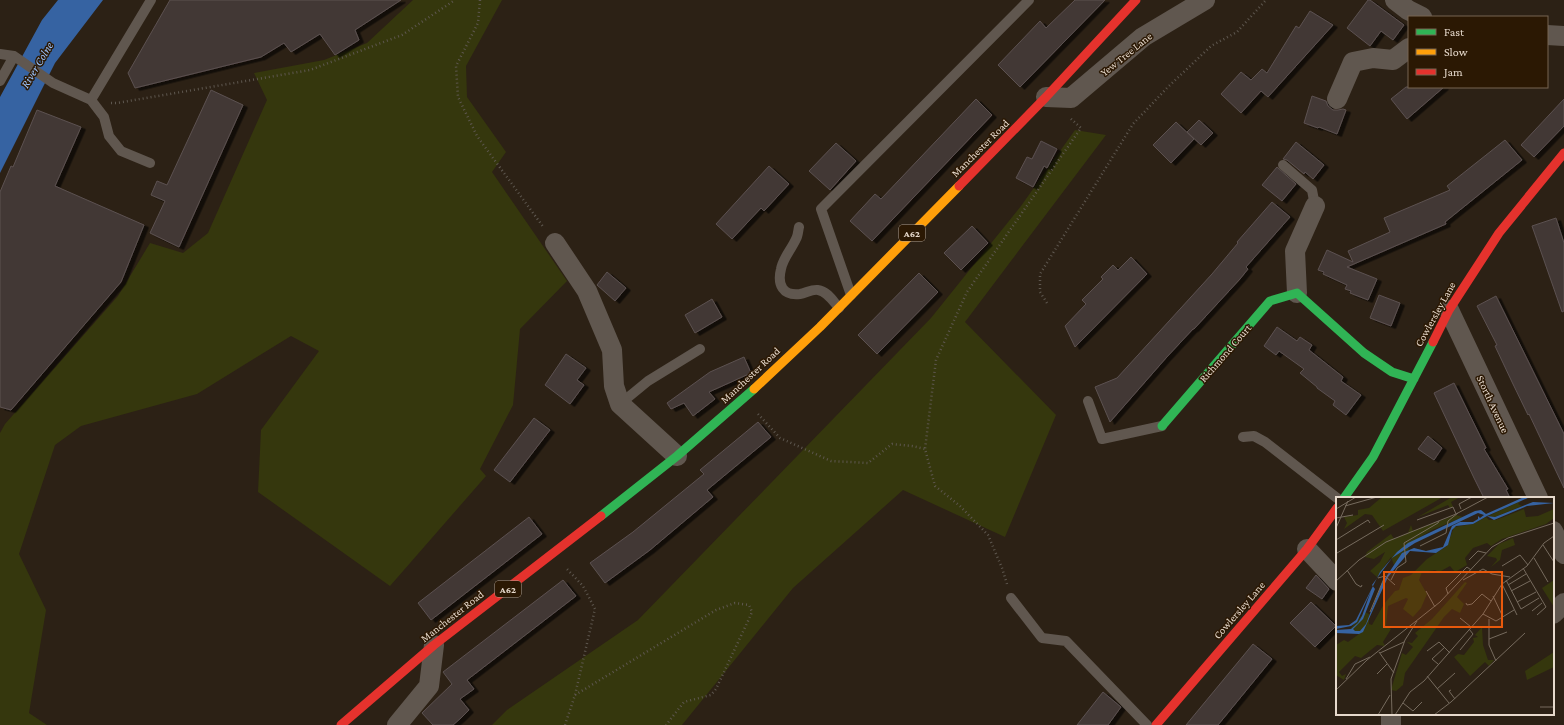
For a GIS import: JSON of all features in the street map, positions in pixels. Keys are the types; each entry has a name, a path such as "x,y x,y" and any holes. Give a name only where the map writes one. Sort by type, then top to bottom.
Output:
{"main road":[{"name":"Manchester Road","path":"341,725 434,645 553,554 677,456 745,398 839,308 1046,97 1136,0"},
{"name":"Cowlersley Lane","path":"1345,497 1373,457 1449,310 1499,232 1563,158"},
{"path":"1297,293 1364,353 1392,372 1414,379"},
{"name":"Richmond Court","path":"1162,426 1270,301 1297,293"},
{"name":"Cowlersley Lane","path":"1156,725 1307,549 1336,509"}],"street":[{"name":"Yew Tree Lane","path":"1046,97 1071,98 1143,37 1205,0"},
{"path":"1395,0 1408,10 1420,16"},
{"path":"1548,34 1564,36"},
{"path":"1338,99 1353,62 1373,58 1393,60 1408,49"},
{"path":"1297,293 1295,251 1315,206"},
{"path":"555,243 587,291 612,350 614,386 620,404 677,456"},
{"name":"Storth Avenue","path":"1449,310 1538,497"},
{"path":"1554,533 1564,554"},
{"path":"1307,549 1336,581"},
{"path":"1554,613 1564,603"},
{"path":"397,725 429,686 434,645"}],"lane":[{"path":"91,100 151,0"},
{"path":"851,295 821,209 1029,0"},
{"path":"0,54 17,57 53,83 91,100 104,117 109,136 121,151 150,163"},
{"path":"0,81 17,57"},
{"path":"1283,166 1312,190 1315,206"},
{"path":"799,227 796,239 781,267 778,280 782,288 790,294 800,294 814,290 820,290 827,293 839,308"},
{"path":"620,404 648,381 700,349"},
{"path":"1088,401 1102,439 1162,426"},
{"path":"1243,437 1254,436 1265,442 1336,497"},
{"path":"1011,598 1042,638 1066,641 1147,725"}],"path":[{"path":"91,100 117,103 310,70 402,35 455,0"},
{"path":"480,0 478,23 456,66 458,97 477,136 555,243"},
{"path":"1047,303 1040,292 1040,274 1133,124 1166,88 1211,46 1237,32 1266,0"},
{"path":"1011,598 1002,568 988,535 960,506 934,486 925,449 936,360 967,292 1082,128 1046,97"},
{"path":"745,398 780,438 831,460 868,463 892,444 925,449"},
{"path":"553,554 583,586 595,609 575,695 565,725"},
{"path":"575,695 716,610 735,603 749,604 752,612 716,689 711,695 684,702 666,725"}],"shaded area":[{"path":"413,0 502,0 466,66 467,97 506,152 492,172 567,281 520,329 513,405 480,469 486,476 390,586 258,492 261,430 319,351 291,336 197,394 81,426 55,445 19,554 46,610 29,713 47,725 0,725 0,433 5,424 118,296 150,243 183,253 208,233 267,100 254,73 324,60 367,43"},
{"path":"1075,130 1106,135 965,322 1056,415 1005,537 903,490 793,588 682,725 492,725 507,710 638,620 931,318 1021,206"}],"water":[{"name":"River Colne","path":"58,0 103,0 55,63 0,173 0,97 42,20"}],"building":[{"path":"170,0 401,0 355,30 359,40 335,55 320,34 291,52 284,43 261,57 135,88 128,73"},
{"path":"1075,0 1105,0 1020,87 998,65 1040,21 1046,28"},
{"path":"1368,0 1404,25 1393,40 1381,31 1370,46 1347,28"},
{"path":"1310,11 1333,25 1268,97 1261,91 1241,113 1221,94 1241,72 1251,80 1262,69 1267,73 1296,26 1299,28"},
{"path":"1406,87 1443,88 1407,119 1391,99"},
{"path":"211,90 243,105 179,247 150,233 165,201 151,195 157,181 167,185"},
{"path":"1312,96 1326,101 1328,106 1333,110 1346,110 1337,134 1304,123"},
{"path":"976,99 992,115 872,241 850,221 875,194 881,199"},
{"path":"1564,99 1564,126 1534,157 1521,145"},
{"path":"37,110 81,127 55,186 144,225 121,282 11,410 0,407 0,192 11,166 13,167"},
{"path":"1199,120 1213,133 1201,145 1187,132"},
{"path":"1176,122 1194,139 1171,163 1153,145"},
{"path":"1505,140 1522,160 1445,222 1446,224 1347,267 1377,279 1368,300 1350,293 1351,291 1345,289 1347,285 1323,274 1324,272 1318,270 1327,250 1353,262 1348,251 1390,232 1384,218 1450,190 1447,186"},
{"path":"1041,141 1057,149 1047,168 1044,166 1033,187 1016,178 1027,157 1032,159"},
{"path":"1296,142 1324,165 1313,179 1305,172 1304,174 1287,160 1283,159"},
{"path":"836,143 856,161 830,190 809,171"},
{"path":"769,166 789,184 764,211 761,208 732,239 716,224"},
{"path":"1277,167 1296,184 1282,201 1262,185"},
{"path":"1272,202 1290,217 1246,267 1248,269 1240,279 1166,358 1110,422 1095,387 1117,378 1212,274 1238,243 1237,242"},
{"path":"1556,218 1564,243 1564,311 1562,312 1532,226"},
{"path":"972,226 988,243 961,270 944,253"},
{"path":"1131,257 1147,274 1075,347 1065,326 1086,304 1082,300 1103,279 1101,277 1113,265 1118,270"},
{"path":"607,272 626,288 615,301 597,285"},
{"path":"919,273 938,292 877,354 858,335"},
{"path":"1379,295 1400,303 1391,326 1370,318"},
{"path":"1496,296 1564,434 1564,488 1495,346 1497,345 1477,306"},
{"path":"712,299 722,317 695,333 685,315"},
{"path":"1277,327 1297,341 1300,337 1312,345 1309,350 1343,377 1341,381 1361,395 1346,415 1333,405 1335,401 1300,373 1304,369 1279,351 1276,355 1264,346"},
{"path":"566,354 586,368 577,380 584,385 570,404 545,385"},
{"path":"744,357 751,373 709,392 715,399 693,416 684,403 671,409 667,403 710,372"},
{"path":"1454,383 1486,448 1484,449 1508,489 1506,490 1510,497 1484,497 1434,393"},
{"path":"534,418 550,430 510,482 494,470"},
{"path":"758,422 771,437 707,490 713,497 650,550 605,583 590,563 633,532 704,474 700,470"},
{"path":"1428,436 1442,448 1434,460 1418,449"},
{"path":"529,517 542,534 431,620 418,603"},
{"path":"1316,575 1329,589 1322,599 1306,588"},
{"path":"563,580 576,596 467,680 474,689 460,699 469,710 461,718 453,725 433,725 422,713 452,684 443,672"},
{"path":"1311,602 1336,626 1315,647 1290,623"},
{"path":"1253,644 1272,659 1218,725 1186,725"},
{"path":"1103,692 1121,707 1108,725 1077,725"}],"traffic: fast":[{"path":"1162,426 1270,301 1297,293 1364,353 1392,372 1414,379"},
{"path":"1345,497 1373,457 1433,342"},
{"path":"601,516 677,456 754,389"}],"traffic: slow":[{"path":"754,389 820,327 959,186"}],"traffic: jam":[{"path":"959,186 1046,97 1136,0"},
{"path":"1433,342 1449,310 1499,233 1564,153"},
{"path":"1156,725 1307,549 1336,509"},
{"path":"341,725 434,645 601,516"}]}
